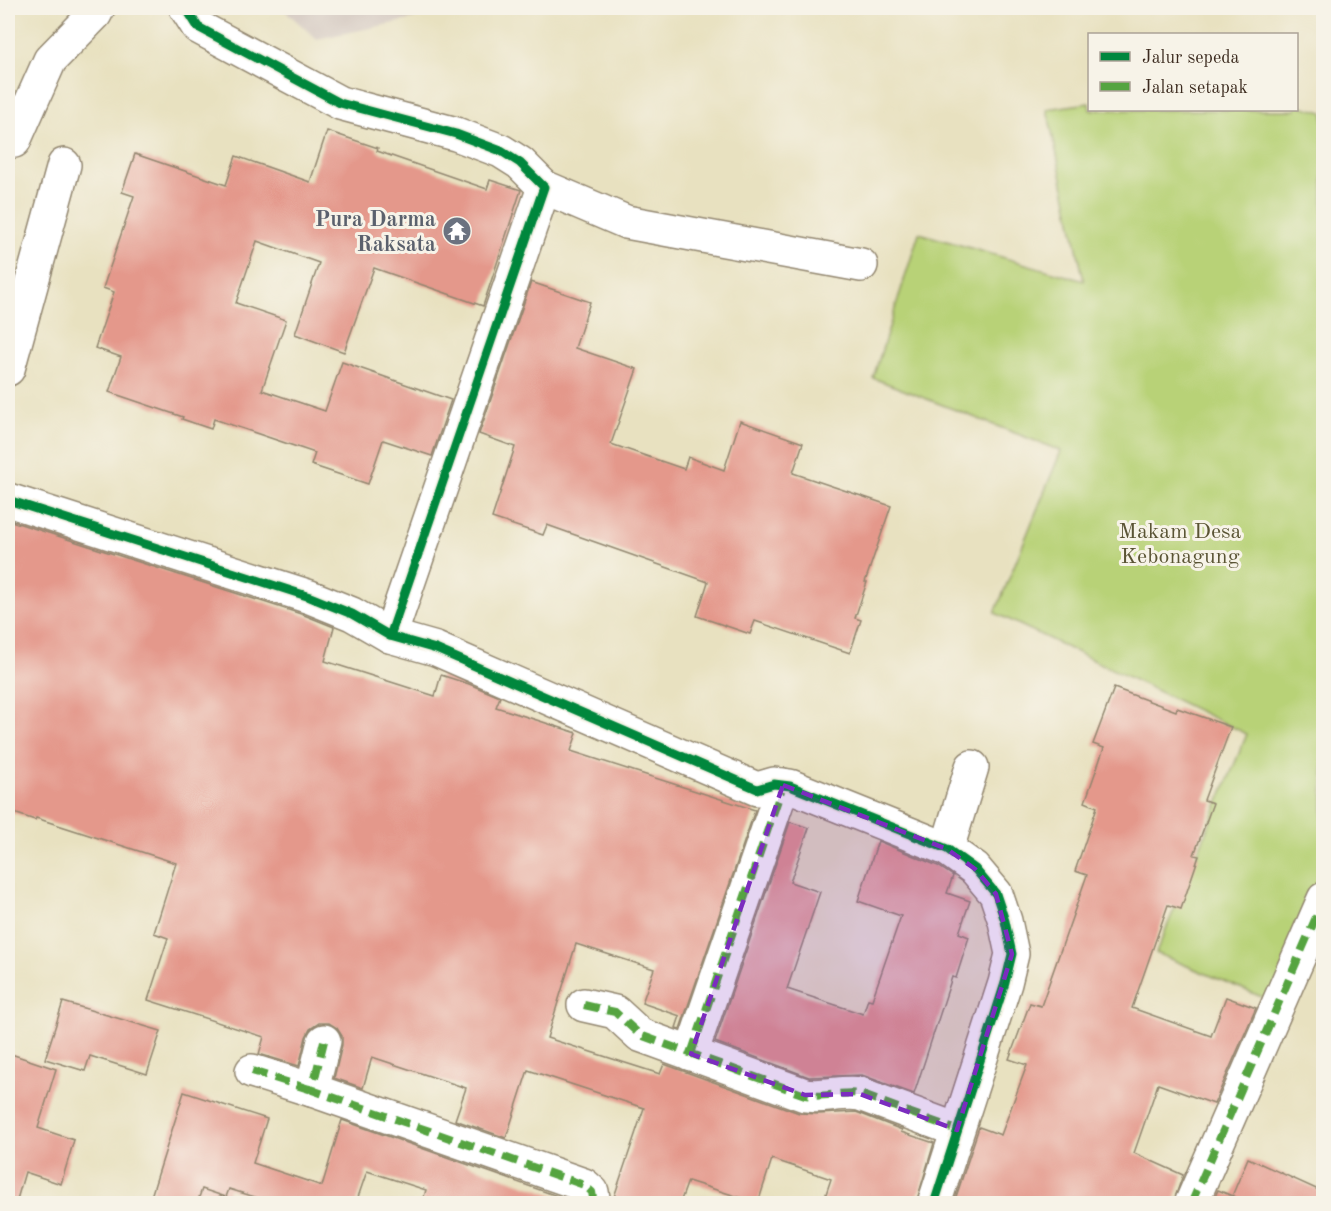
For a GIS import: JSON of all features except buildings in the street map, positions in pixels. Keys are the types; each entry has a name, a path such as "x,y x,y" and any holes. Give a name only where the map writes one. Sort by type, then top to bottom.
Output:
{"street":[{"path":"8,138 14,141 50,60 99,8"},
{"path":"186,8 198,27 340,103 456,134 501,151 520,164 544,187 626,222 861,265"},
{"path":"8,369 64,165"},
{"path":"390,636 544,187"},
{"path":"8,500 310,597 352,614 390,636 436,649 757,789 774,784 783,785 947,849 975,870 996,894 1012,954 1005,983 934,1203"},
{"path":"947,849 972,767"},
{"path":"691,1054 783,785"},
{"path":"1191,1203 1323,899"},
{"path":"584,1005 615,1012 640,1035 806,1095 827,1096 849,1092 860,1094 957,1130"},
{"path":"312,1090 324,1041"},
{"path":"252,1071 584,1185 592,1192 594,1203"}],"highlighted area":[{"path":"783,785 947,849 975,869 996,894 1012,954 957,1130 860,1094 805,1095 691,1054"}],"shaded area":[{"path":"282,8 423,8 414,19 317,39"}],"green space":[{"name":"Makam Desa Kebonagung","path":"1088,103 1088,111 1298,111 1298,105 1323,112 1323,886 1274,1002 1156,953 1247,734 995,613 1061,451 873,378 919,233 1084,281 1047,109"}],"marked path":[{"path":"691,1054 783,785"},
{"path":"1191,1204 1324,899"},
{"path":"584,1005 615,1012 640,1035 805,1095 860,1094 957,1130"},
{"path":"324,1041 312,1090 584,1185 592,1192 594,1204"},
{"path":"252,1071 312,1090"}],"cycle path":[{"path":"186,8 198,27 340,103 456,134 501,151 520,163 544,187 390,636"},
{"path":"8,500 310,597 352,614 390,636 436,649 757,789 774,784 790,786 947,849 975,869 996,894 1012,954 1005,983 934,1204"}],"place":[{"name":"Pura Darma Raksata","path":"457,231"}]}
